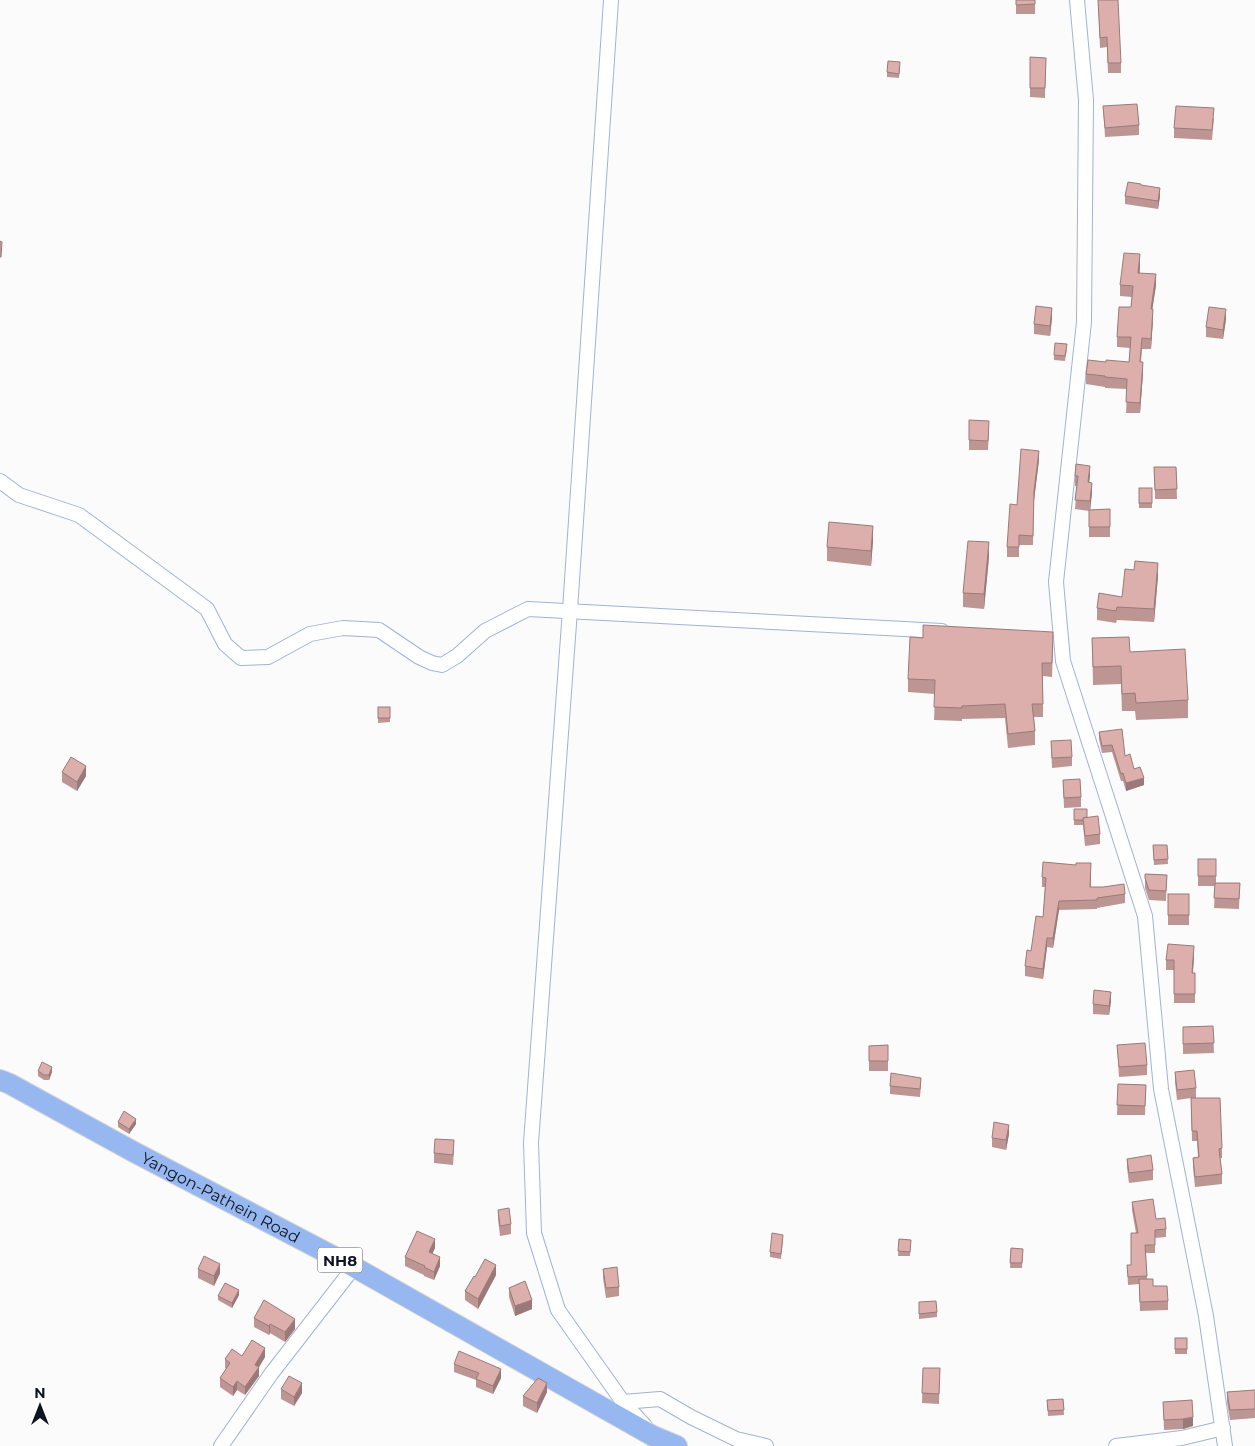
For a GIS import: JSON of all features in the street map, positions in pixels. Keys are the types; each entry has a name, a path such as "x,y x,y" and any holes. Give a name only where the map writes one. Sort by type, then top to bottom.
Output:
{"highway":[{"name":"Yangon-Pathein Road","path":"0,1080 354,1267 653,1436 677,1446"}],"street":[{"path":"611,0 570,610 531,1143 534,1232 558,1310 623,1402 653,1436"},
{"path":"1077,0 1086,100 1084,322 1056,582 1056,637 1145,916 1161,1089 1206,1316 1224,1446"},
{"path":"0,481 19,495 80,515 207,609 225,644 241,658 268,656 310,634 343,628 379,630 419,657 442,665 457,656 484,631 528,609 952,631"},
{"path":"221,1446 271,1374 354,1267"},
{"path":"623,1402 660,1399 736,1439 766,1446"},
{"path":"1116,1446 1182,1438 1222,1428"}],"building":[{"path":"1016,0 1035,0 1035,4 1016,5"},
{"path":"1098,0 1118,0 1121,63 1108,63 1107,37 1100,38"},
{"path":"1030,57 1046,58 1045,88 1030,88"},
{"path":"888,61 900,62 899,74 887,72"},
{"path":"1137,104 1139,125 1105,128 1103,106"},
{"path":"1176,106 1214,108 1212,130 1174,128"},
{"path":"1128,182 1160,188 1158,201 1125,196"},
{"path":"0,241 2,242 1,257 0,257"},
{"path":"1124,253 1140,254 1138,273 1156,274 1151,309 1153,309 1151,339 1142,338 1140,362 1143,362 1140,403 1126,402 1127,379 1086,374 1088,360 1129,362 1131,337 1117,337 1119,307 1131,307 1133,286 1120,285"},
{"path":"1036,306 1052,308 1050,326 1034,324"},
{"path":"1209,307 1226,309 1223,330 1206,327"},
{"path":"1055,343 1067,344 1065,356 1054,355"},
{"path":"969,420 989,421 988,441 969,440"},
{"path":"1021,449 1039,451 1034,491 1033,536 1019,535 1019,547 1007,547 1010,504 1017,505"},
{"path":"1076,464 1090,466 1088,482 1092,483 1090,501 1075,500 1078,476 1075,476"},
{"path":"1154,467 1176,467 1177,489 1155,490"},
{"path":"1139,488 1152,488 1152,503 1139,503"},
{"path":"1110,509 1110,527 1089,527 1089,510"},
{"path":"829,522 873,526 871,551 827,547"},
{"path":"968,541 989,542 984,594 963,593"},
{"path":"1135,561 1158,563 1154,609 1117,607 1116,611 1097,608 1099,593 1122,597 1125,569 1134,570"},
{"path":"923,625 1053,632 1052,663 1042,663 1043,704 1032,704 1035,731 1008,734 1005,704 962,706 962,708 934,707 935,680 908,679 910,637 923,638"},
{"path":"1129,637 1130,652 1185,649 1188,700 1136,703 1135,693 1122,694 1121,666 1093,667 1092,638"},
{"path":"378,707 390,707 390,718 378,718"},
{"path":"1122,729 1125,756 1130,754 1134,769 1140,767 1144,778 1126,783 1123,773 1121,774 1112,745 1102,746 1099,732"},
{"path":"1071,740 1072,757 1052,758 1051,741"},
{"path":"71,757 86,766 77,782 62,772"},
{"path":"1080,779 1081,797 1064,798 1063,780"},
{"path":"1074,809 1087,809 1087,817 1083,818 1084,820 1074,820"},
{"path":"1098,816 1100,834 1085,836 1083,818"},
{"path":"1153,845 1167,845 1168,859 1154,860"},
{"path":"1198,859 1216,859 1216,876 1198,876"},
{"path":"1043,862 1076,865 1076,863 1091,863 1090,887 1124,884 1125,894 1097,898 1097,900 1059,901 1053,938 1047,938 1043,969 1025,966 1027,950 1031,951 1036,916 1043,917 1046,878 1042,877"},
{"path":"1145,874 1167,875 1166,891 1149,890"},
{"path":"1215,883 1240,883 1239,899 1214,898"},
{"path":"1168,894 1189,894 1189,915 1168,915"},
{"path":"1168,944 1194,946 1192,973 1195,973 1195,994 1174,994 1174,960 1166,960"},
{"path":"1094,990 1111,992 1109,1006 1093,1004"},
{"path":"1213,1026 1214,1043 1183,1044 1183,1027"},
{"path":"1145,1043 1147,1065 1119,1067 1117,1045"},
{"path":"888,1045 888,1061 869,1061 869,1046"},
{"path":"42,1062 52,1067 49,1075 44,1075 38,1071"},
{"path":"1194,1070 1196,1088 1177,1090 1175,1072"},
{"path":"891,1073 921,1078 920,1089 890,1086"},
{"path":"1118,1084 1146,1085 1145,1106 1117,1105"},
{"path":"1191,1098 1220,1098 1222,1148 1219,1149 1222,1174 1195,1177 1193,1158 1199,1157 1197,1131 1192,1131"},
{"path":"124,1111 136,1119 129,1129 118,1122"},
{"path":"994,1122 1009,1125 1006,1140 992,1138"},
{"path":"435,1139 454,1140 453,1155 434,1153"},
{"path":"1151,1155 1153,1170 1129,1173 1127,1159"},
{"path":"1153,1199 1156,1219 1165,1218 1166,1229 1155,1230 1155,1245 1145,1245 1147,1276 1128,1277 1127,1265 1131,1265 1131,1233 1138,1233 1132,1202"},
{"path":"509,1208 511,1224 500,1226 498,1210"},
{"path":"417,1231 435,1239 429,1252 440,1257 434,1272 405,1257"},
{"path":"772,1233 783,1235 781,1254 770,1252"},
{"path":"899,1239 911,1240 910,1252 898,1251"},
{"path":"1011,1248 1023,1249 1022,1263 1010,1263"},
{"path":"204,1256 220,1264 214,1276 198,1269"},
{"path":"485,1259 496,1265 478,1299 465,1291"},
{"path":"617,1267 619,1287 606,1288 603,1269"},
{"path":"1139,1279 1153,1279 1153,1286 1167,1286 1168,1301 1140,1302"},
{"path":"525,1281 532,1300 515,1306 509,1288"},
{"path":"225,1283 239,1290 232,1303 218,1296"},
{"path":"264,1300 295,1319 285,1332 254,1318"},
{"path":"936,1301 937,1312 919,1314 919,1302"},
{"path":"1175,1338 1187,1338 1187,1349 1175,1349"},
{"path":"252,1340 265,1348 255,1365 259,1367 245,1387 237,1381 233,1387 220,1378 230,1363 225,1359 232,1349 242,1356"},
{"path":"459,1351 501,1369 493,1386 476,1379 479,1373 454,1364"},
{"path":"923,1368 940,1368 939,1394 922,1393"},
{"path":"289,1376 302,1383 294,1397 281,1389"},
{"path":"538,1378 547,1383 537,1403 523,1396"},
{"path":"1255,1390 1255,1409 1230,1410 1227,1392"},
{"path":"1063,1399 1064,1410 1048,1411 1047,1400"},
{"path":"1192,1400 1193,1417 1164,1420 1163,1402"}]}
